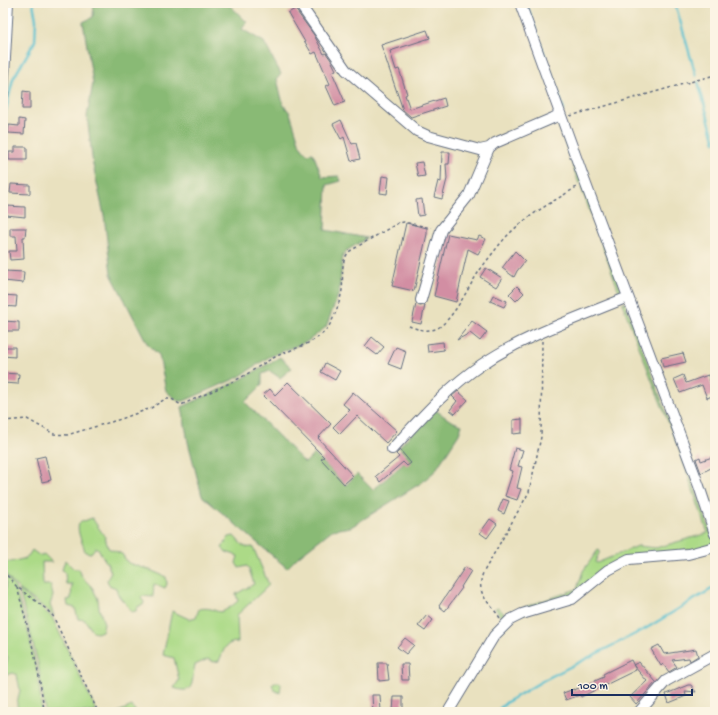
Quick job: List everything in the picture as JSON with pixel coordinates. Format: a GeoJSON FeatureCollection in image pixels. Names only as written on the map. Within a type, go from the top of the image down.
{"type":"FeatureCollection","features":[{"type":"Feature","properties":{"kind":"street"},"geometry":{"type":"LineString","coordinates":[[3,94],[8,3]]}},
{"type":"Feature","properties":{"kind":"street"},"geometry":{"type":"LineString","coordinates":[[299,3],[346,70],[418,131],[428,136],[460,146],[480,150],[488,148],[561,115]]}},
{"type":"Feature","properties":{"kind":"street"},"geometry":{"type":"LineString","coordinates":[[520,3],[585,182],[699,486],[715,534]]}},
{"type":"Feature","properties":{"kind":"street"},"geometry":{"type":"LineString","coordinates":[[421,300],[441,230],[470,195],[488,148]]}},
{"type":"Feature","properties":{"kind":"street"},"geometry":{"type":"LineString","coordinates":[[392,449],[447,392],[469,373],[514,345],[628,297]]}},
{"type":"Feature","properties":{"kind":"street"},"geometry":{"type":"LineString","coordinates":[[448,712],[494,636],[505,625],[522,614],[572,599],[600,575],[629,559],[688,554],[715,547]]}},
{"type":"Feature","properties":{"kind":"street"},"geometry":{"type":"LineString","coordinates":[[639,712],[666,681],[715,654]]}},
{"type":"Feature","properties":{"kind":"path"},"geometry":{"type":"LineString","coordinates":[[561,115],[715,75]]}},
{"type":"Feature","properties":{"kind":"path"},"geometry":{"type":"LineString","coordinates":[[409,326],[419,330],[431,330],[440,326],[461,301],[477,274],[512,231],[532,214],[585,182]]}},
{"type":"Feature","properties":{"kind":"path"},"geometry":{"type":"LineString","coordinates":[[3,421],[27,419],[54,434],[67,435],[128,417],[151,408],[165,399],[172,399],[181,405],[242,377],[279,355],[297,348],[324,331],[329,326],[341,294],[342,266],[347,254],[350,251],[398,223],[404,222],[441,230]]}},
{"type":"Feature","properties":{"kind":"path"},"geometry":{"type":"LineString","coordinates":[[505,625],[480,592],[479,586],[483,573],[529,492],[540,437],[542,333]]}},
{"type":"Feature","properties":{"kind":"path"},"geometry":{"type":"LineString","coordinates":[[3,570],[17,587],[45,608],[53,616],[98,712]]}},
{"type":"Feature","properties":{"kind":"path"},"geometry":{"type":"LineString","coordinates":[[3,570],[6,584],[3,596]]}},
{"type":"Feature","properties":{"kind":"path"},"geometry":{"type":"LineString","coordinates":[[17,587],[31,634],[40,675],[44,712]]}},
{"type":"Feature","properties":{"kind":"green space"},"geometry":{"type":"Polygon","coordinates":[[[94,3],[227,3],[247,22],[242,29],[264,42],[281,74],[277,79],[283,104],[290,113],[300,145],[307,154],[313,153],[322,177],[339,176],[341,181],[327,185],[325,230],[367,238],[346,251],[343,255],[339,293],[326,327],[308,341],[269,357],[239,377],[184,401],[178,401],[166,391],[159,355],[148,345],[111,274],[104,215],[93,165],[87,116],[93,83],[83,22],[93,17],[94,3]]]}},
{"type":"Feature","properties":{"kind":"green space"},"geometry":{"type":"Polygon","coordinates":[[[559,119],[582,182],[579,184],[557,121],[559,119]]]}},
{"type":"Feature","properties":{"kind":"green space"},"geometry":{"type":"Polygon","coordinates":[[[584,186],[624,297],[621,297],[581,187],[584,186]]]}},
{"type":"Feature","properties":{"kind":"green space"},"geometry":{"type":"Polygon","coordinates":[[[625,302],[715,543],[705,548],[633,556],[572,596],[504,621],[495,608],[498,607],[504,614],[577,589],[583,571],[598,550],[600,551],[595,562],[597,563],[638,546],[656,548],[708,533],[677,445],[622,303],[625,302]]]}},
{"type":"Feature","properties":{"kind":"green space"},"geometry":{"type":"Polygon","coordinates":[[[280,357],[292,368],[280,378],[270,371],[262,374],[262,385],[245,402],[305,463],[314,454],[346,485],[357,474],[373,490],[409,459],[399,447],[434,409],[451,421],[462,425],[459,434],[435,471],[421,483],[351,527],[332,530],[299,556],[287,568],[202,496],[188,442],[182,407],[240,380],[280,357]]]}},
{"type":"Feature","properties":{"kind":"green space"},"geometry":{"type":"Polygon","coordinates":[[[92,518],[105,537],[108,548],[122,554],[128,563],[166,577],[167,584],[165,588],[154,584],[153,597],[142,596],[141,598],[144,602],[143,605],[137,607],[136,611],[131,612],[117,593],[116,588],[109,585],[107,580],[111,572],[98,548],[95,548],[91,553],[85,552],[78,527],[79,523],[92,518]]]}},
{"type":"Feature","properties":{"kind":"green space"},"geometry":{"type":"Polygon","coordinates":[[[234,536],[244,546],[253,547],[269,585],[237,615],[238,642],[233,642],[227,645],[219,661],[214,662],[208,659],[195,665],[189,688],[186,690],[181,690],[174,688],[179,680],[174,658],[163,655],[172,611],[189,619],[196,617],[199,609],[206,608],[220,612],[224,611],[238,601],[236,594],[254,584],[247,566],[239,568],[236,563],[238,556],[226,552],[222,548],[229,537],[234,536]]]}},
{"type":"Feature","properties":{"kind":"green space"},"geometry":{"type":"Polygon","coordinates":[[[32,550],[40,556],[44,554],[52,562],[42,562],[43,585],[51,585],[53,596],[50,605],[54,616],[20,590],[8,578],[4,571],[3,551],[6,561],[10,562],[27,558],[32,550]]]}},
{"type":"Feature","properties":{"kind":"green space"},"geometry":{"type":"Polygon","coordinates":[[[65,560],[74,569],[79,569],[82,577],[92,587],[98,599],[104,624],[102,631],[97,633],[93,632],[85,620],[78,619],[75,608],[68,606],[67,600],[71,599],[72,584],[66,584],[65,573],[62,570],[65,560]]]}},
{"type":"Feature","properties":{"kind":"green space"},"geometry":{"type":"Polygon","coordinates":[[[4,574],[15,588],[29,635],[38,675],[42,712],[18,712],[17,703],[20,690],[17,675],[13,673],[6,675],[4,670],[8,657],[3,655],[3,597],[6,584],[4,574]]]}},
{"type":"Feature","properties":{"kind":"green space"},"geometry":{"type":"Polygon","coordinates":[[[19,590],[52,617],[97,712],[45,712],[38,663],[19,590]]]}},
{"type":"Feature","properties":{"kind":"green space"},"geometry":{"type":"Polygon","coordinates":[[[277,682],[281,684],[280,693],[274,690],[272,684],[277,682]]]}},
{"type":"Feature","properties":{"kind":"green space"},"geometry":{"type":"Polygon","coordinates":[[[132,706],[136,712],[118,712],[132,706]]]}},
{"type":"Feature","properties":{"kind":"building"},"geometry":{"type":"Polygon","coordinates":[[[295,9],[314,35],[324,54],[326,53],[331,60],[336,70],[332,72],[345,102],[335,106],[326,86],[330,84],[316,52],[312,54],[288,13],[295,9]]]}},
{"type":"Feature","properties":{"kind":"building"},"geometry":{"type":"Polygon","coordinates":[[[427,30],[430,38],[390,51],[396,70],[399,69],[410,109],[444,98],[446,106],[411,117],[403,110],[381,45],[427,30]]]}},
{"type":"Feature","properties":{"kind":"building"},"geometry":{"type":"Polygon","coordinates":[[[23,91],[30,92],[30,109],[22,109],[23,91]]]}},
{"type":"Feature","properties":{"kind":"building"},"geometry":{"type":"Polygon","coordinates":[[[19,119],[25,120],[24,134],[8,133],[9,125],[19,126],[19,119]]]}},
{"type":"Feature","properties":{"kind":"building"},"geometry":{"type":"Polygon","coordinates":[[[341,120],[352,144],[356,143],[360,159],[351,161],[344,137],[341,139],[333,124],[341,120]]]}},
{"type":"Feature","properties":{"kind":"building"},"geometry":{"type":"Polygon","coordinates":[[[15,147],[27,147],[27,160],[9,160],[9,152],[15,152],[15,147]]]}},
{"type":"Feature","properties":{"kind":"building"},"geometry":{"type":"Polygon","coordinates":[[[442,152],[450,152],[449,164],[446,164],[447,179],[442,199],[434,197],[438,181],[441,182],[442,152]]]}},
{"type":"Feature","properties":{"kind":"building"},"geometry":{"type":"Polygon","coordinates":[[[422,162],[425,176],[418,177],[415,163],[422,162]]]}},
{"type":"Feature","properties":{"kind":"building"},"geometry":{"type":"Polygon","coordinates":[[[382,176],[389,177],[387,194],[380,193],[382,176]]]}},
{"type":"Feature","properties":{"kind":"building"},"geometry":{"type":"Polygon","coordinates":[[[11,184],[30,185],[30,194],[10,193],[11,184]]]}},
{"type":"Feature","properties":{"kind":"building"},"geometry":{"type":"Polygon","coordinates":[[[422,199],[424,215],[418,216],[416,200],[422,199]]]}},
{"type":"Feature","properties":{"kind":"building"},"geometry":{"type":"Polygon","coordinates":[[[7,206],[25,207],[25,217],[6,215],[7,206]]]}},
{"type":"Feature","properties":{"kind":"building"},"geometry":{"type":"Polygon","coordinates":[[[406,223],[427,228],[427,234],[414,291],[392,286],[406,223]]]}},
{"type":"Feature","properties":{"kind":"building"},"geometry":{"type":"Polygon","coordinates":[[[10,228],[26,228],[25,237],[23,237],[24,259],[10,260],[9,251],[17,251],[16,236],[10,236],[10,228]]]}},
{"type":"Feature","properties":{"kind":"building"},"geometry":{"type":"Polygon","coordinates":[[[448,234],[477,240],[479,236],[486,239],[478,254],[468,249],[456,302],[434,296],[448,234]]]}},
{"type":"Feature","properties":{"kind":"building"},"geometry":{"type":"Polygon","coordinates":[[[515,251],[525,261],[514,277],[502,268],[515,251]]]}},
{"type":"Feature","properties":{"kind":"building"},"geometry":{"type":"Polygon","coordinates":[[[486,268],[502,278],[496,287],[480,277],[486,268]]]}},
{"type":"Feature","properties":{"kind":"building"},"geometry":{"type":"Polygon","coordinates":[[[5,271],[24,272],[23,283],[4,281],[5,271]]]}},
{"type":"Feature","properties":{"kind":"building"},"geometry":{"type":"Polygon","coordinates":[[[517,286],[524,293],[516,301],[509,294],[517,286]]]}},
{"type":"Feature","properties":{"kind":"building"},"geometry":{"type":"Polygon","coordinates":[[[3,295],[17,296],[16,307],[3,306],[3,295]]]}},
{"type":"Feature","properties":{"kind":"building"},"geometry":{"type":"Polygon","coordinates":[[[493,295],[507,301],[504,307],[490,301],[493,295]]]}},
{"type":"Feature","properties":{"kind":"building"},"geometry":{"type":"Polygon","coordinates":[[[416,304],[420,306],[425,305],[421,324],[412,322],[416,304]]]}},
{"type":"Feature","properties":{"kind":"building"},"geometry":{"type":"Polygon","coordinates":[[[3,321],[19,322],[19,331],[3,331],[3,321]]]}},
{"type":"Feature","properties":{"kind":"building"},"geometry":{"type":"Polygon","coordinates":[[[472,321],[487,332],[480,341],[470,333],[457,340],[472,321]]]}},
{"type":"Feature","properties":{"kind":"building"},"geometry":{"type":"Polygon","coordinates":[[[372,337],[384,347],[377,355],[365,346],[372,337]]]}},
{"type":"Feature","properties":{"kind":"building"},"geometry":{"type":"Polygon","coordinates":[[[443,342],[444,350],[428,352],[427,344],[443,342]]]}},
{"type":"Feature","properties":{"kind":"building"},"geometry":{"type":"Polygon","coordinates":[[[3,347],[15,347],[15,357],[3,356],[3,347]]]}},
{"type":"Feature","properties":{"kind":"building"},"geometry":{"type":"Polygon","coordinates":[[[396,347],[406,351],[401,369],[388,364],[396,347]]]}},
{"type":"Feature","properties":{"kind":"building"},"geometry":{"type":"Polygon","coordinates":[[[683,353],[686,362],[663,367],[661,358],[683,353]]]}},
{"type":"Feature","properties":{"kind":"building"},"geometry":{"type":"Polygon","coordinates":[[[325,363],[340,371],[335,380],[321,372],[325,363]]]}},
{"type":"Feature","properties":{"kind":"building"},"geometry":{"type":"Polygon","coordinates":[[[3,373],[19,374],[18,384],[3,383],[3,373]]]}},
{"type":"Feature","properties":{"kind":"building"},"geometry":{"type":"Polygon","coordinates":[[[683,375],[686,383],[708,375],[715,395],[707,398],[702,385],[680,393],[674,379],[683,375]]]}},
{"type":"Feature","properties":{"kind":"building"},"geometry":{"type":"Polygon","coordinates":[[[288,382],[331,424],[318,438],[353,476],[344,484],[321,459],[324,457],[263,395],[270,389],[275,395],[288,382]]]}},
{"type":"Feature","properties":{"kind":"building"},"geometry":{"type":"Polygon","coordinates":[[[458,391],[468,400],[455,414],[450,410],[457,401],[452,396],[458,391]]]}},
{"type":"Feature","properties":{"kind":"building"},"geometry":{"type":"Polygon","coordinates":[[[353,392],[397,431],[386,443],[357,416],[340,434],[333,427],[350,410],[343,404],[353,392]]]}},
{"type":"Feature","properties":{"kind":"building"},"geometry":{"type":"Polygon","coordinates":[[[522,419],[522,433],[513,434],[513,420],[522,419]]]}},
{"type":"Feature","properties":{"kind":"building"},"geometry":{"type":"Polygon","coordinates":[[[515,448],[523,450],[518,466],[522,467],[517,488],[521,489],[517,500],[505,496],[513,471],[509,470],[515,448]]]}},
{"type":"Feature","properties":{"kind":"building"},"geometry":{"type":"Polygon","coordinates":[[[400,450],[411,463],[407,466],[403,462],[380,482],[376,476],[399,457],[396,454],[400,450]]]}},
{"type":"Feature","properties":{"kind":"building"},"geometry":{"type":"Polygon","coordinates":[[[45,456],[51,480],[42,482],[36,458],[45,456]]]}},
{"type":"Feature","properties":{"kind":"building"},"geometry":{"type":"Polygon","coordinates":[[[715,456],[715,466],[701,473],[696,459],[700,457],[701,461],[715,456]]]}},
{"type":"Feature","properties":{"kind":"building"},"geometry":{"type":"Polygon","coordinates":[[[503,499],[509,501],[504,514],[498,511],[503,499]]]}},
{"type":"Feature","properties":{"kind":"building"},"geometry":{"type":"Polygon","coordinates":[[[490,519],[497,524],[487,538],[480,533],[490,519]]]}},
{"type":"Feature","properties":{"kind":"building"},"geometry":{"type":"Polygon","coordinates":[[[465,567],[471,571],[461,587],[462,588],[445,611],[439,606],[465,567]]]}},
{"type":"Feature","properties":{"kind":"building"},"geometry":{"type":"Polygon","coordinates":[[[427,615],[433,620],[425,631],[418,626],[427,615]]]}},
{"type":"Feature","properties":{"kind":"building"},"geometry":{"type":"Polygon","coordinates":[[[405,638],[414,645],[406,654],[397,647],[405,638]]]}},
{"type":"Feature","properties":{"kind":"building"},"geometry":{"type":"Polygon","coordinates":[[[659,645],[664,654],[696,649],[698,656],[690,661],[689,658],[672,660],[677,667],[669,672],[663,664],[661,666],[651,649],[659,645]]]}},
{"type":"Feature","properties":{"kind":"building"},"geometry":{"type":"Polygon","coordinates":[[[631,660],[636,670],[581,697],[580,695],[566,700],[563,693],[574,690],[604,677],[603,674],[631,660]]]}},
{"type":"Feature","properties":{"kind":"building"},"geometry":{"type":"Polygon","coordinates":[[[639,662],[656,682],[636,704],[630,697],[647,681],[633,665],[639,662]]]}},
{"type":"Feature","properties":{"kind":"building"},"geometry":{"type":"Polygon","coordinates":[[[378,663],[387,663],[389,680],[379,681],[378,663]]]}},
{"type":"Feature","properties":{"kind":"building"},"geometry":{"type":"Polygon","coordinates":[[[401,664],[408,664],[409,680],[402,680],[401,664]]]}},
{"type":"Feature","properties":{"kind":"building"},"geometry":{"type":"Polygon","coordinates":[[[691,685],[696,692],[685,691],[686,696],[669,703],[666,694],[691,685]]]}},
{"type":"Feature","properties":{"kind":"building"},"geometry":{"type":"Polygon","coordinates":[[[372,695],[380,695],[381,712],[373,712],[372,695]]]}},
{"type":"Feature","properties":{"kind":"building"},"geometry":{"type":"Polygon","coordinates":[[[394,697],[403,697],[403,712],[393,712],[394,697]]]}},
{"type":"Feature","properties":{"kind":"waterway"},"geometry":{"type":"LineString","coordinates":[[3,123],[13,79],[35,41],[36,20],[33,3]]}},
{"type":"Feature","properties":{"kind":"waterway"},"geometry":{"type":"LineString","coordinates":[[526,3],[564,110]]}},
{"type":"Feature","properties":{"kind":"waterway"},"geometry":{"type":"LineString","coordinates":[[675,3],[696,76]]}},
{"type":"Feature","properties":{"kind":"waterway"},"geometry":{"type":"LineString","coordinates":[[698,82],[715,142]]}},
{"type":"Feature","properties":{"kind":"waterway"},"geometry":{"type":"LineString","coordinates":[[496,712],[507,702],[544,680],[645,629],[715,587]]}}]}
